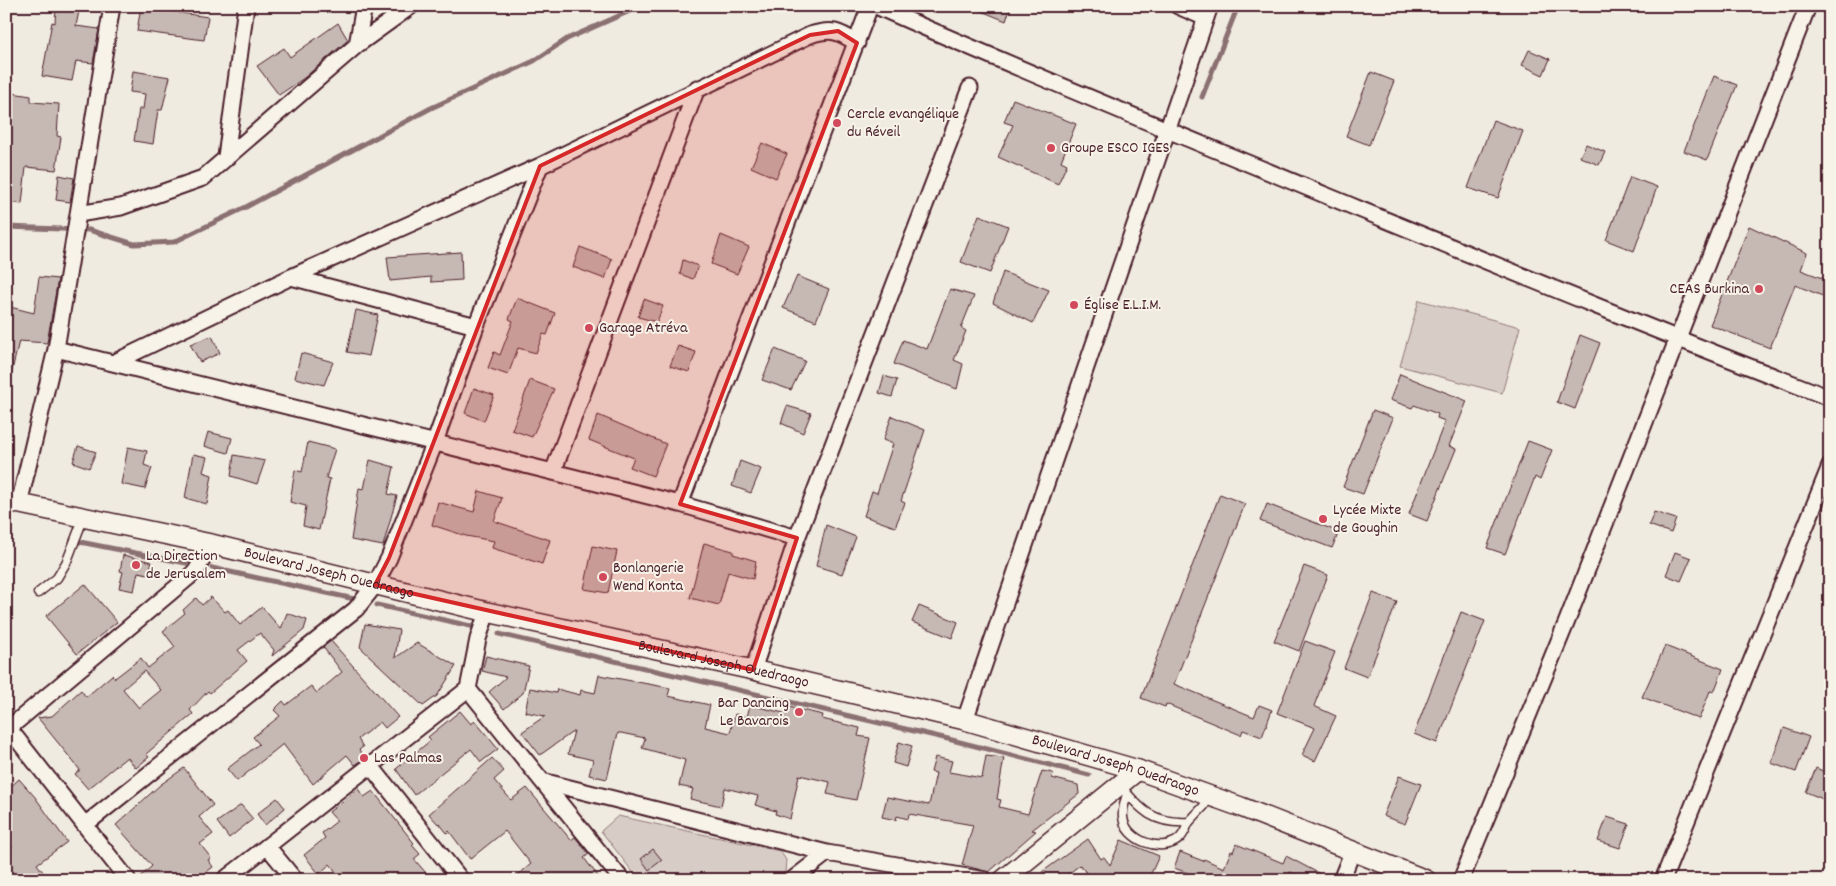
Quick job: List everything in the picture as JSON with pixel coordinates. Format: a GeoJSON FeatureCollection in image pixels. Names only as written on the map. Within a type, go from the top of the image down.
{"type":"FeatureCollection","features":[{"type":"Feature","properties":{"kind":"street"},"geometry":{"type":"LineString","coordinates":[[13,502],[56,349],[112,6]]}},
{"type":"Feature","properties":{"kind":"street"},"geometry":{"type":"LineString","coordinates":[[226,157],[246,6]]}},
{"type":"Feature","properties":{"kind":"street"},"geometry":{"type":"LineString","coordinates":[[357,45],[364,6]]}},
{"type":"Feature","properties":{"kind":"street"},"geometry":{"type":"LineString","coordinates":[[78,215],[121,207],[203,178],[357,45],[411,6]]}},
{"type":"Feature","properties":{"kind":"street"},"geometry":{"type":"LineString","coordinates":[[966,720],[1208,12],[1178,6]]}},
{"type":"Feature","properties":{"kind":"street"},"geometry":{"type":"LineString","coordinates":[[1461,880],[1567,621],[1808,6]]}},
{"type":"Feature","properties":{"kind":"street"},"geometry":{"type":"LineString","coordinates":[[680,504],[872,7],[1676,339],[1830,398]]}},
{"type":"Feature","properties":{"kind":"street"},"geometry":{"type":"LineString","coordinates":[[115,362],[291,277],[540,166],[698,88],[820,32],[838,32],[857,43]]}},
{"type":"Feature","properties":{"kind":"street"},"geometry":{"type":"LineString","coordinates":[[553,472],[698,88]]}},
{"type":"Feature","properties":{"kind":"street"},"geometry":{"type":"LineString","coordinates":[[753,670],[797,538],[970,88]]}},
{"type":"Feature","properties":{"kind":"street"},"geometry":{"type":"LineString","coordinates":[[86,824],[356,609],[375,586],[389,558],[435,442],[476,326],[540,166]]}},
{"type":"Feature","properties":{"kind":"street"},"geometry":{"type":"LineString","coordinates":[[291,277],[476,326]]}},
{"type":"Feature","properties":{"kind":"street"},"geometry":{"type":"LineString","coordinates":[[56,349],[115,362],[680,504],[797,538]]}},
{"type":"Feature","properties":{"kind":"street"},"geometry":{"type":"LineString","coordinates":[[1663,880],[1830,466]]}},
{"type":"Feature","properties":{"kind":"street","name":"Boulevard Joseph Ouedraogo"},"geometry":{"type":"LineString","coordinates":[[13,502],[83,519],[211,544],[375,586],[753,670],[966,720],[1138,770],[1353,850],[1426,880]]}},
{"type":"Feature","properties":{"kind":"street"},"geometry":{"type":"LineString","coordinates":[[128,880],[86,824],[7,726],[196,572],[211,544]]}},
{"type":"Feature","properties":{"kind":"street"},"geometry":{"type":"LineString","coordinates":[[224,880],[468,689],[478,639],[487,612]]}},
{"type":"Feature","properties":{"kind":"street"},"geometry":{"type":"LineString","coordinates":[[468,689],[622,880]]}},
{"type":"Feature","properties":{"kind":"street"},"geometry":{"type":"LineString","coordinates":[[370,764],[461,880]]}},
{"type":"Feature","properties":{"kind":"street"},"geometry":{"type":"LineString","coordinates":[[1003,880],[1124,789],[1138,770]]}},
{"type":"Feature","properties":{"kind":"street"},"geometry":{"type":"LineString","coordinates":[[542,781],[827,853],[985,880]]}},
{"type":"Feature","properties":{"kind":"street"},"geometry":{"type":"LineString","coordinates":[[267,846],[295,880]]}},
{"type":"Feature","properties":{"kind":"street"},"geometry":{"type":"LineString","coordinates":[[1342,880],[1353,850]]}},
{"type":"Feature","properties":{"kind":"street"},"geometry":{"type":"LineString","coordinates":[[792,880],[827,853]]}},
{"type":"Feature","properties":{"kind":"lane"},"geometry":{"type":"LineString","coordinates":[[38,593],[57,578],[67,561],[83,519]]}},
{"type":"Feature","properties":{"kind":"lane"},"geometry":{"type":"LineString","coordinates":[[1124,789],[1152,818],[1166,822],[1189,822]]}},
{"type":"Feature","properties":{"kind":"lane"},"geometry":{"type":"LineString","coordinates":[[1124,789],[1123,818],[1126,826],[1142,842],[1158,845],[1174,842],[1180,838],[1189,822],[1204,806],[1210,796]]}},
{"type":"Feature","properties":{"kind":"highlighted area"},"geometry":{"type":"Polygon","coordinates":[[[838,31],[857,43],[680,504],[797,538],[753,670],[375,585],[389,558],[540,166],[810,35],[838,31]]]}},
{"type":"Feature","properties":{"kind":"shaded area"},"geometry":{"type":"Polygon","coordinates":[[[1419,300],[1520,327],[1502,393],[1400,366],[1419,300]]]}},
{"type":"Feature","properties":{"kind":"shaded area"},"geometry":{"type":"Polygon","coordinates":[[[618,816],[780,851],[786,860],[785,872],[775,880],[639,880],[601,831],[618,816]]]}},
{"type":"Feature","properties":{"kind":"building"},"geometry":{"type":"Polygon","coordinates":[[[56,6],[80,6],[76,26],[99,29],[93,63],[76,61],[72,81],[42,76],[52,22],[55,23],[56,6]]]}},
{"type":"Feature","properties":{"kind":"building"},"geometry":{"type":"Polygon","coordinates":[[[141,6],[175,6],[174,12],[208,17],[204,40],[137,31],[141,6]]]}},
{"type":"Feature","properties":{"kind":"building"},"geometry":{"type":"Polygon","coordinates":[[[969,6],[1011,6],[1006,21],[969,6]]]}},
{"type":"Feature","properties":{"kind":"building"},"geometry":{"type":"Polygon","coordinates":[[[338,23],[348,40],[304,78],[279,95],[257,66],[284,48],[290,57],[338,23]]]}},
{"type":"Feature","properties":{"kind":"building"},"geometry":{"type":"Polygon","coordinates":[[[1529,50],[1550,59],[1543,75],[1522,65],[1529,50]]]}},
{"type":"Feature","properties":{"kind":"building"},"geometry":{"type":"Polygon","coordinates":[[[133,71],[170,77],[162,110],[158,110],[153,144],[134,141],[139,109],[143,109],[145,94],[130,92],[133,71]]]}},
{"type":"Feature","properties":{"kind":"building"},"geometry":{"type":"Polygon","coordinates":[[[1371,72],[1394,81],[1369,145],[1346,136],[1371,72]]]}},
{"type":"Feature","properties":{"kind":"building"},"geometry":{"type":"Polygon","coordinates":[[[1714,76],[1737,85],[1707,160],[1684,151],[1714,76]]]}},
{"type":"Feature","properties":{"kind":"building"},"geometry":{"type":"Polygon","coordinates":[[[12,93],[31,96],[31,102],[59,104],[57,136],[61,137],[56,170],[26,167],[22,204],[6,202],[6,154],[12,93]]]}},
{"type":"Feature","properties":{"kind":"building"},"geometry":{"type":"Polygon","coordinates":[[[1013,99],[1076,124],[1061,161],[1067,164],[1058,184],[998,157],[1013,125],[1004,122],[1013,99]]]}},
{"type":"Feature","properties":{"kind":"building"},"geometry":{"type":"Polygon","coordinates":[[[1493,120],[1523,131],[1498,198],[1468,188],[1493,120]]]}},
{"type":"Feature","properties":{"kind":"building"},"geometry":{"type":"Polygon","coordinates":[[[762,143],[787,154],[776,178],[751,167],[762,143]]]}},
{"type":"Feature","properties":{"kind":"building"},"geometry":{"type":"Polygon","coordinates":[[[1586,144],[1605,152],[1599,165],[1580,157],[1586,144]]]}},
{"type":"Feature","properties":{"kind":"building"},"geometry":{"type":"Polygon","coordinates":[[[59,175],[74,178],[70,202],[56,200],[59,175]]]}},
{"type":"Feature","properties":{"kind":"building"},"geometry":{"type":"Polygon","coordinates":[[[1630,177],[1657,187],[1634,251],[1606,240],[1630,177]]]}},
{"type":"Feature","properties":{"kind":"building"},"geometry":{"type":"Polygon","coordinates":[[[979,215],[1008,226],[990,273],[961,262],[979,215]]]}},
{"type":"Feature","properties":{"kind":"building","name":"CEAS Burkina"},"geometry":{"type":"Polygon","coordinates":[[[1749,226],[1807,253],[1801,270],[1830,281],[1830,299],[1795,285],[1770,348],[1710,325],[1749,226]]]}},
{"type":"Feature","properties":{"kind":"building"},"geometry":{"type":"Polygon","coordinates":[[[721,235],[749,247],[737,274],[711,264],[721,235]]]}},
{"type":"Feature","properties":{"kind":"building"},"geometry":{"type":"Polygon","coordinates":[[[580,247],[612,259],[605,279],[573,267],[580,247]]]}},
{"type":"Feature","properties":{"kind":"building"},"geometry":{"type":"Polygon","coordinates":[[[461,252],[462,280],[431,282],[431,277],[390,281],[387,257],[461,252]]]}},
{"type":"Feature","properties":{"kind":"building"},"geometry":{"type":"Polygon","coordinates":[[[683,260],[698,266],[693,279],[680,274],[683,260]]]}},
{"type":"Feature","properties":{"kind":"building"},"geometry":{"type":"Polygon","coordinates":[[[1003,272],[1049,290],[1033,323],[993,303],[1003,272]]]}},
{"type":"Feature","properties":{"kind":"building"},"geometry":{"type":"Polygon","coordinates":[[[797,276],[829,289],[816,321],[783,308],[797,276]]]}},
{"type":"Feature","properties":{"kind":"building"},"geometry":{"type":"Polygon","coordinates":[[[39,277],[58,279],[47,343],[19,341],[11,375],[6,375],[6,306],[34,313],[39,277]]]}},
{"type":"Feature","properties":{"kind":"building"},"geometry":{"type":"Polygon","coordinates":[[[950,289],[974,296],[961,328],[966,331],[954,360],[963,364],[957,389],[894,364],[903,340],[927,349],[950,289]]]}},
{"type":"Feature","properties":{"kind":"building"},"geometry":{"type":"Polygon","coordinates":[[[517,298],[555,313],[547,335],[543,334],[536,353],[518,348],[508,375],[488,368],[494,352],[500,355],[513,321],[509,319],[517,298]]]}},
{"type":"Feature","properties":{"kind":"building"},"geometry":{"type":"Polygon","coordinates":[[[644,299],[663,306],[657,322],[638,317],[644,299]]]}},
{"type":"Feature","properties":{"kind":"building"},"geometry":{"type":"Polygon","coordinates":[[[356,310],[378,315],[369,356],[347,352],[356,310]]]}},
{"type":"Feature","properties":{"kind":"building"},"geometry":{"type":"Polygon","coordinates":[[[1580,335],[1600,343],[1575,409],[1557,402],[1580,335]]]}},
{"type":"Feature","properties":{"kind":"building"},"geometry":{"type":"Polygon","coordinates":[[[212,336],[220,353],[200,362],[190,344],[212,336]]]}},
{"type":"Feature","properties":{"kind":"building"},"geometry":{"type":"Polygon","coordinates":[[[678,346],[696,352],[689,372],[670,366],[678,346]]]}},
{"type":"Feature","properties":{"kind":"building"},"geometry":{"type":"Polygon","coordinates":[[[775,349],[805,361],[791,390],[762,380],[775,349]]]}},
{"type":"Feature","properties":{"kind":"building"},"geometry":{"type":"Polygon","coordinates":[[[301,353],[333,362],[324,385],[295,378],[301,353]]]}},
{"type":"Feature","properties":{"kind":"building"},"geometry":{"type":"Polygon","coordinates":[[[1400,374],[1467,401],[1449,446],[1456,449],[1427,521],[1409,514],[1445,421],[1437,418],[1438,414],[1414,405],[1412,408],[1390,400],[1400,374]]]}},
{"type":"Feature","properties":{"kind":"building"},"geometry":{"type":"Polygon","coordinates":[[[884,376],[897,380],[892,397],[879,393],[884,376]]]}},
{"type":"Feature","properties":{"kind":"building"},"geometry":{"type":"Polygon","coordinates":[[[530,380],[554,389],[532,437],[512,430],[530,380]]]}},
{"type":"Feature","properties":{"kind":"building"},"geometry":{"type":"Polygon","coordinates":[[[474,388],[494,395],[484,421],[465,413],[474,388]]]}},
{"type":"Feature","properties":{"kind":"building"},"geometry":{"type":"Polygon","coordinates":[[[787,406],[811,413],[803,433],[781,423],[787,406]]]}},
{"type":"Feature","properties":{"kind":"building"},"geometry":{"type":"Polygon","coordinates":[[[1373,410],[1393,418],[1363,494],[1343,487],[1373,410]]]}},
{"type":"Feature","properties":{"kind":"building"},"geometry":{"type":"Polygon","coordinates":[[[598,415],[666,444],[653,476],[630,467],[634,458],[589,440],[598,415]]]}},
{"type":"Feature","properties":{"kind":"building"},"geometry":{"type":"Polygon","coordinates":[[[892,416],[925,430],[901,501],[905,503],[895,527],[864,516],[872,491],[877,493],[893,444],[883,440],[892,416]]]}},
{"type":"Feature","properties":{"kind":"building"},"geometry":{"type":"Polygon","coordinates":[[[208,432],[232,438],[228,453],[204,446],[208,432]]]}},
{"type":"Feature","properties":{"kind":"building"},"geometry":{"type":"Polygon","coordinates":[[[1528,441],[1552,450],[1540,480],[1535,477],[1505,554],[1487,548],[1528,441]]]}},
{"type":"Feature","properties":{"kind":"building"},"geometry":{"type":"Polygon","coordinates":[[[308,442],[335,449],[326,478],[330,479],[319,530],[303,526],[306,506],[290,502],[295,470],[302,472],[308,442]]]}},
{"type":"Feature","properties":{"kind":"building"},"geometry":{"type":"Polygon","coordinates":[[[78,446],[96,452],[89,468],[73,462],[78,446]]]}},
{"type":"Feature","properties":{"kind":"building"},"geometry":{"type":"Polygon","coordinates":[[[128,447],[147,451],[144,465],[152,468],[145,489],[121,484],[128,447]]]}},
{"type":"Feature","properties":{"kind":"building"},"geometry":{"type":"Polygon","coordinates":[[[193,454],[207,457],[203,472],[212,475],[207,504],[185,498],[193,454]]]}},
{"type":"Feature","properties":{"kind":"building"},"geometry":{"type":"Polygon","coordinates":[[[234,455],[265,461],[257,484],[231,476],[234,455]]]}},
{"type":"Feature","properties":{"kind":"building"},"geometry":{"type":"Polygon","coordinates":[[[370,460],[394,467],[388,494],[397,496],[383,546],[351,540],[359,488],[364,489],[370,460]]]}},
{"type":"Feature","properties":{"kind":"building"},"geometry":{"type":"Polygon","coordinates":[[[740,461],[761,469],[751,493],[732,486],[740,461]]]}},
{"type":"Feature","properties":{"kind":"building"},"geometry":{"type":"Polygon","coordinates":[[[479,491],[502,498],[494,521],[550,540],[542,564],[492,548],[494,541],[466,536],[432,525],[438,502],[474,512],[479,491]]]}},
{"type":"Feature","properties":{"kind":"building"},"geometry":{"type":"Polygon","coordinates":[[[1220,494],[1245,504],[1174,684],[1254,717],[1259,705],[1272,710],[1262,737],[1243,730],[1241,735],[1166,704],[1165,707],[1141,698],[1220,494]]]}},
{"type":"Feature","properties":{"kind":"building"},"geometry":{"type":"Polygon","coordinates":[[[1267,504],[1339,532],[1332,548],[1260,521],[1267,504]]]}},
{"type":"Feature","properties":{"kind":"building"},"geometry":{"type":"Polygon","coordinates":[[[1654,512],[1676,519],[1671,533],[1649,525],[1654,512]]]}},
{"type":"Feature","properties":{"kind":"building"},"geometry":{"type":"Polygon","coordinates":[[[826,525],[856,537],[842,574],[816,566],[826,525]]]}},
{"type":"Feature","properties":{"kind":"building"},"geometry":{"type":"Polygon","coordinates":[[[704,543],[733,551],[733,554],[756,561],[753,579],[728,572],[719,605],[690,598],[704,543]]]}},
{"type":"Feature","properties":{"kind":"building"},"geometry":{"type":"Polygon","coordinates":[[[593,546],[617,551],[608,593],[584,589],[593,546]]]}},
{"type":"Feature","properties":{"kind":"building"},"geometry":{"type":"Polygon","coordinates":[[[1675,552],[1691,558],[1681,581],[1666,575],[1675,552]]]}},
{"type":"Feature","properties":{"kind":"building"},"geometry":{"type":"Polygon","coordinates":[[[123,555],[152,562],[148,574],[138,572],[134,591],[119,588],[123,572],[120,571],[123,555]]]}},
{"type":"Feature","properties":{"kind":"building"},"geometry":{"type":"Polygon","coordinates":[[[1304,566],[1328,575],[1299,651],[1274,641],[1304,566]]]}},
{"type":"Feature","properties":{"kind":"building"},"geometry":{"type":"Polygon","coordinates":[[[85,584],[117,622],[77,654],[46,616],[85,584]]]}},
{"type":"Feature","properties":{"kind":"building"},"geometry":{"type":"Polygon","coordinates":[[[1373,593],[1397,602],[1367,677],[1344,668],[1373,593]]]}},
{"type":"Feature","properties":{"kind":"building"},"geometry":{"type":"Polygon","coordinates":[[[211,597],[225,612],[228,610],[240,625],[262,607],[281,629],[287,613],[307,620],[304,630],[272,656],[274,650],[260,633],[238,650],[247,661],[210,693],[208,691],[190,710],[193,714],[146,754],[149,757],[136,768],[127,757],[88,789],[75,774],[80,770],[38,718],[52,716],[81,690],[86,697],[112,675],[115,678],[141,658],[148,668],[175,647],[163,631],[185,613],[183,610],[196,598],[202,605],[211,597]],[[144,671],[123,689],[139,708],[161,690],[144,671]]]}},
{"type":"Feature","properties":{"kind":"building"},"geometry":{"type":"Polygon","coordinates":[[[919,606],[958,622],[952,638],[912,622],[919,606]]]}},
{"type":"Feature","properties":{"kind":"building"},"geometry":{"type":"Polygon","coordinates":[[[1461,612],[1485,621],[1437,743],[1414,734],[1461,612]]]}},
{"type":"Feature","properties":{"kind":"building"},"geometry":{"type":"Polygon","coordinates":[[[365,624],[399,630],[395,658],[417,643],[456,666],[437,696],[423,706],[360,647],[365,624]]]}},
{"type":"Feature","properties":{"kind":"building"},"geometry":{"type":"Polygon","coordinates":[[[331,641],[398,717],[385,728],[380,722],[358,739],[363,747],[359,750],[365,757],[363,760],[355,765],[347,755],[313,784],[283,744],[237,781],[227,769],[259,744],[253,737],[280,716],[274,710],[283,701],[286,705],[311,686],[317,693],[342,672],[323,647],[331,641]]]}},
{"type":"Feature","properties":{"kind":"building"},"geometry":{"type":"Polygon","coordinates":[[[1305,641],[1335,652],[1314,706],[1336,716],[1315,761],[1302,755],[1315,728],[1277,713],[1305,641]]]}},
{"type":"Feature","properties":{"kind":"building"},"geometry":{"type":"Polygon","coordinates":[[[1665,646],[1723,669],[1714,692],[1710,691],[1699,719],[1642,697],[1665,646]]]}},
{"type":"Feature","properties":{"kind":"building"},"geometry":{"type":"Polygon","coordinates":[[[486,656],[529,666],[523,693],[504,709],[489,692],[506,677],[482,671],[486,656]]]}},
{"type":"Feature","properties":{"kind":"building"},"geometry":{"type":"Polygon","coordinates":[[[599,675],[670,688],[668,696],[710,705],[705,727],[730,733],[735,714],[747,717],[750,705],[788,714],[789,707],[823,715],[822,719],[860,728],[858,736],[870,738],[856,800],[827,794],[830,782],[799,775],[790,819],[775,814],[776,811],[755,805],[758,796],[725,788],[721,806],[690,799],[693,789],[679,786],[685,760],[642,748],[645,738],[621,733],[618,733],[607,779],[589,775],[593,760],[568,754],[574,731],[540,755],[522,732],[545,716],[525,712],[530,688],[556,693],[557,689],[580,695],[581,690],[595,693],[599,675]]]}},
{"type":"Feature","properties":{"kind":"building"},"geometry":{"type":"Polygon","coordinates":[[[460,711],[471,724],[475,721],[498,749],[481,762],[471,749],[414,795],[396,769],[431,740],[428,737],[460,711]]]}},
{"type":"Feature","properties":{"kind":"building"},"geometry":{"type":"Polygon","coordinates":[[[1784,728],[1809,737],[1796,772],[1771,763],[1784,728]]]}},
{"type":"Feature","properties":{"kind":"building"},"geometry":{"type":"Polygon","coordinates":[[[899,742],[912,746],[906,767],[893,763],[899,742]]]}},
{"type":"Feature","properties":{"kind":"building"},"geometry":{"type":"Polygon","coordinates":[[[986,756],[1004,758],[997,799],[1001,800],[999,807],[1028,814],[1042,771],[1053,773],[1052,778],[1078,785],[1079,794],[1032,830],[1036,831],[989,872],[962,865],[973,825],[909,814],[908,819],[897,816],[896,820],[882,817],[887,797],[929,805],[936,773],[931,772],[935,757],[952,761],[949,772],[982,778],[986,756]]]}},
{"type":"Feature","properties":{"kind":"building"},"geometry":{"type":"Polygon","coordinates":[[[492,758],[504,771],[494,780],[511,800],[527,788],[571,840],[575,837],[589,854],[584,858],[601,880],[512,880],[531,864],[505,831],[470,859],[449,831],[447,833],[429,814],[492,758]]]}},
{"type":"Feature","properties":{"kind":"building"},"geometry":{"type":"Polygon","coordinates":[[[184,768],[213,805],[199,817],[213,834],[200,844],[211,858],[208,860],[213,867],[196,880],[137,880],[152,866],[116,825],[160,785],[184,768]]]}},
{"type":"Feature","properties":{"kind":"building"},"geometry":{"type":"Polygon","coordinates":[[[1816,768],[1830,774],[1830,802],[1806,792],[1816,768]]]}},
{"type":"Feature","properties":{"kind":"building"},"geometry":{"type":"Polygon","coordinates":[[[1399,776],[1421,784],[1405,824],[1383,816],[1399,776]]]}},
{"type":"Feature","properties":{"kind":"building"},"geometry":{"type":"Polygon","coordinates":[[[19,779],[35,797],[67,842],[37,864],[49,880],[6,880],[6,853],[13,847],[6,839],[6,791],[19,779]]]}},
{"type":"Feature","properties":{"kind":"building"},"geometry":{"type":"Polygon","coordinates":[[[358,789],[364,797],[373,791],[414,843],[412,845],[420,854],[414,859],[432,880],[342,880],[330,864],[319,874],[304,855],[325,838],[322,833],[337,821],[329,812],[358,789]]]}},
{"type":"Feature","properties":{"kind":"building"},"geometry":{"type":"Polygon","coordinates":[[[277,798],[285,808],[265,825],[257,814],[277,798]]]}},
{"type":"Feature","properties":{"kind":"building"},"geometry":{"type":"Polygon","coordinates":[[[241,805],[253,819],[229,838],[217,822],[241,805]]]}},
{"type":"Feature","properties":{"kind":"building"},"geometry":{"type":"Polygon","coordinates":[[[1607,817],[1629,824],[1620,848],[1598,841],[1607,817]]]}},
{"type":"Feature","properties":{"kind":"building"},"geometry":{"type":"Polygon","coordinates":[[[1088,839],[1101,859],[1104,857],[1110,865],[1121,840],[1159,856],[1148,880],[1092,880],[1080,865],[1060,880],[1048,880],[1042,872],[1088,839]]]}},
{"type":"Feature","properties":{"kind":"building"},"geometry":{"type":"Polygon","coordinates":[[[1236,844],[1283,863],[1286,856],[1322,875],[1320,880],[1310,880],[1290,872],[1287,880],[1279,880],[1268,875],[1266,880],[1195,880],[1196,876],[1174,868],[1180,852],[1203,861],[1204,859],[1224,868],[1236,844]]]}},
{"type":"Feature","properties":{"kind":"building"},"geometry":{"type":"Polygon","coordinates":[[[653,849],[662,860],[649,870],[641,859],[653,849]]]}},
{"type":"Feature","properties":{"kind":"waterway"},"geometry":{"type":"LineString","coordinates":[[6,227],[89,230],[134,244],[174,242],[246,207],[431,108],[534,61],[567,39],[641,6]]}},
{"type":"Feature","properties":{"kind":"waterway"},"geometry":{"type":"LineString","coordinates":[[811,6],[816,8]]}},
{"type":"Feature","properties":{"kind":"waterway"},"geometry":{"type":"LineString","coordinates":[[1202,97],[1238,6]]}},
{"type":"Feature","properties":{"kind":"waterway"},"geometry":{"type":"LineString","coordinates":[[80,542],[191,564]]}},
{"type":"Feature","properties":{"kind":"waterway"},"geometry":{"type":"LineString","coordinates":[[212,568],[359,600]]}},
{"type":"Feature","properties":{"kind":"waterway"},"geometry":{"type":"LineString","coordinates":[[377,605],[475,627]]}},
{"type":"Feature","properties":{"kind":"waterway"},"geometry":{"type":"LineString","coordinates":[[499,634],[944,738],[1089,775]]}},
{"type":"Feature","properties":{"kind":"place","name":"Cercle evangélique du Réveil"},"geometry":{"type":"Point","coordinates":[837,123]}},
{"type":"Feature","properties":{"kind":"place","name":"Groupe ESCO IGES"},"geometry":{"type":"Point","coordinates":[1051,148]}},
{"type":"Feature","properties":{"kind":"place","name":"CEAS Burkina"},"geometry":{"type":"Point","coordinates":[1759,289]}},
{"type":"Feature","properties":{"kind":"place","name":"Église E.L.I.M."},"geometry":{"type":"Point","coordinates":[1074,305]}},
{"type":"Feature","properties":{"kind":"place","name":"Garage Atréva"},"geometry":{"type":"Point","coordinates":[589,328]}},
{"type":"Feature","properties":{"kind":"place","name":"Lycée Mixte de Goughin"},"geometry":{"type":"Point","coordinates":[1323,519]}},
{"type":"Feature","properties":{"kind":"place","name":"La Direction de Jerusalem"},"geometry":{"type":"Point","coordinates":[136,565]}},
{"type":"Feature","properties":{"kind":"place","name":"Bonlangerie Wend Konta"},"geometry":{"type":"Point","coordinates":[603,577]}},
{"type":"Feature","properties":{"kind":"place","name":"Bar Dancing Le Bavarois"},"geometry":{"type":"Point","coordinates":[799,712]}},
{"type":"Feature","properties":{"kind":"place","name":"Las Palmas"},"geometry":{"type":"Point","coordinates":[364,758]}}]}
